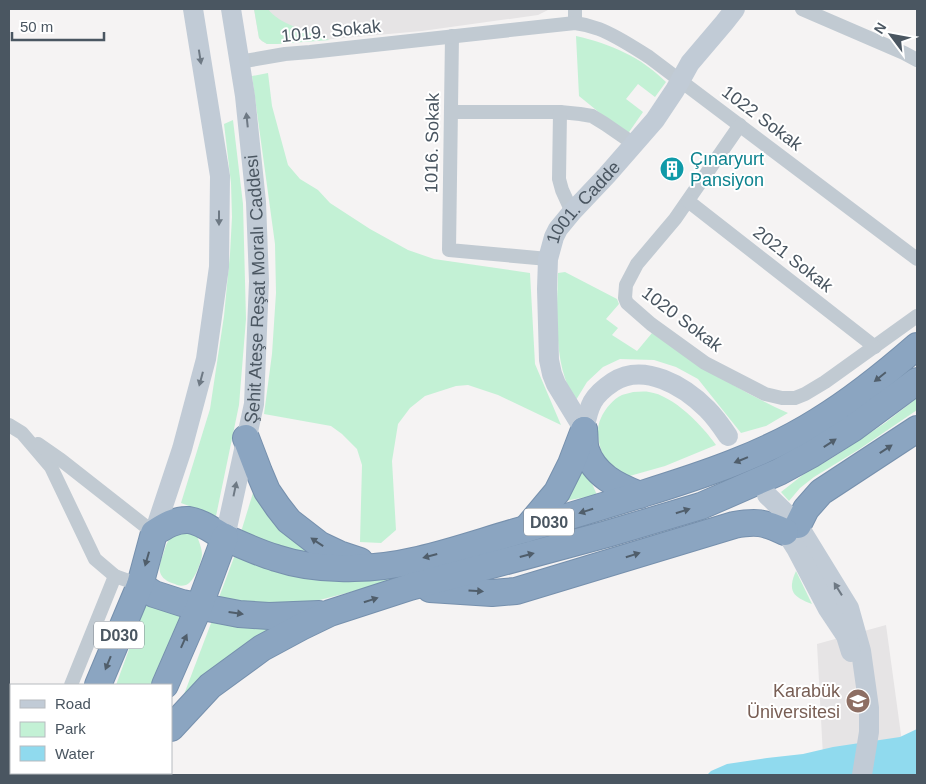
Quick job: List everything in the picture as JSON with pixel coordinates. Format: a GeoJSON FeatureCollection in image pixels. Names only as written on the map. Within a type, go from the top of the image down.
{"type":"FeatureCollection","features":[{"type":"Feature","properties":{"kind":"highway","name":"D030"},"geometry":{"type":"LineString","coordinates":[[98,684],[140,585],[154,533],[166,525],[176,521],[189,520],[224,537],[276,558],[304,565],[352,568],[378,567],[408,562],[640,495],[702,475],[748,456],[784,440],[817,422],[858,395],[917,346]]}},
{"type":"Feature","properties":{"kind":"highway","name":"D030"},"geometry":{"type":"LineString","coordinates":[[172,727],[210,686],[262,648],[330,613],[410,587],[607,534],[701,506],[779,472],[812,454],[852,429],[917,381]]}},
{"type":"Feature","properties":{"kind":"highway"},"geometry":{"type":"LineString","coordinates":[[410,587],[492,592],[516,591],[734,525],[752,522],[791,528],[821,492],[917,429]]}},
{"type":"Feature","properties":{"kind":"highway"},"geometry":{"type":"LineString","coordinates":[[584,430],[585,448],[596,469],[624,489],[640,495]]}},
{"type":"Feature","properties":{"kind":"highway"},"geometry":{"type":"LineString","coordinates":[[526,529],[557,492],[571,464],[584,430]]}},
{"type":"Feature","properties":{"kind":"highway"},"geometry":{"type":"LineString","coordinates":[[246,438],[267,491],[288,521],[320,545],[339,554],[378,567]]}},
{"type":"Feature","properties":{"kind":"highway"},"geometry":{"type":"LineString","coordinates":[[165,684],[199,607],[224,537]]}},
{"type":"Feature","properties":{"kind":"highway"},"geometry":{"type":"LineString","coordinates":[[140,585],[154,594],[182,603],[239,614],[270,616],[330,613]]}},
{"type":"Feature","properties":{"kind":"main road"},"geometry":{"type":"LineString","coordinates":[[154,533],[182,449],[206,359],[219,267],[220,176],[193,9]]}},
{"type":"Feature","properties":{"kind":"main road","name":"Şehit Ateşe Reşat Moralı Caddesi"},"geometry":{"type":"LineString","coordinates":[[224,537],[254,404],[259,281],[256,202],[245,96],[231,9]]}},
{"type":"Feature","properties":{"kind":"main road","name":"1001. Cadde"},"geometry":{"type":"LineString","coordinates":[[584,430],[556,384],[549,360],[548,259],[554,237],[558,228],[655,120],[681,80],[690,62],[735,9]]}},
{"type":"Feature","properties":{"kind":"main road"},"geometry":{"type":"LineString","coordinates":[[584,430],[590,405],[598,394],[618,379],[639,374],[653,376],[682,389],[716,418],[728,436]]}},
{"type":"Feature","properties":{"kind":"main road"},"geometry":{"type":"LineString","coordinates":[[791,528],[800,557],[828,608],[852,634],[861,651],[869,708],[869,732],[862,775]]}},
{"type":"Feature","properties":{"kind":"main road"},"geometry":{"type":"LineString","coordinates":[[849,775],[858,732],[860,711],[852,655],[852,634]]}},
{"type":"Feature","properties":{"kind":"street"},"geometry":{"type":"LineString","coordinates":[[802,9],[917,60]]}},
{"type":"Feature","properties":{"kind":"street","name":"1019. Sokak"},"geometry":{"type":"LineString","coordinates":[[239,62],[285,54],[452,36],[575,16]]}},
{"type":"Feature","properties":{"kind":"street","name":"1022 Sokak"},"geometry":{"type":"LineString","coordinates":[[575,16],[649,57],[917,259]]}},
{"type":"Feature","properties":{"kind":"street","name":"1016. Sokak"},"geometry":{"type":"LineString","coordinates":[[452,36],[449,250],[548,259]]}},
{"type":"Feature","properties":{"kind":"street"},"geometry":{"type":"LineString","coordinates":[[451,112],[560,112],[592,116],[634,144]]}},
{"type":"Feature","properties":{"kind":"street"},"geometry":{"type":"LineString","coordinates":[[560,112],[559,179],[572,212]]}},
{"type":"Feature","properties":{"kind":"street","name":"1020 Sokak"},"geometry":{"type":"LineString","coordinates":[[740,125],[688,202],[637,264],[626,285],[624,298],[627,303],[650,324],[705,363],[765,394],[782,398],[795,398],[805,394],[917,316]]}},
{"type":"Feature","properties":{"kind":"street","name":"2021 Sokak"},"geometry":{"type":"LineString","coordinates":[[688,202],[875,346]]}},
{"type":"Feature","properties":{"kind":"street"},"geometry":{"type":"LineString","coordinates":[[9,425],[62,460],[154,533]]}},
{"type":"Feature","properties":{"kind":"street"},"geometry":{"type":"LineString","coordinates":[[22,433],[51,467],[95,559],[115,576],[140,585]]}},
{"type":"Feature","properties":{"kind":"street"},"geometry":{"type":"LineString","coordinates":[[71,684],[115,576]]}},
{"type":"Feature","properties":{"kind":"shaded area"},"geometry":{"type":"Polygon","coordinates":[[[254,9],[550,9],[538,15],[422,31],[267,44],[259,38],[254,9]]]}},
{"type":"Feature","properties":{"kind":"shaded area","name":"Karabük Üniversitesi"},"geometry":{"type":"Polygon","coordinates":[[[886,625],[905,764],[917,775],[824,775],[817,644],[886,625]]]}},
{"type":"Feature","properties":{"kind":"green space"},"geometry":{"type":"Polygon","coordinates":[[[254,9],[268,9],[287,24],[330,40],[267,44],[259,38],[254,9]]]}},
{"type":"Feature","properties":{"kind":"green space"},"geometry":{"type":"Polygon","coordinates":[[[576,36],[613,47],[625,53],[646,65],[666,82],[655,97],[638,84],[626,99],[643,112],[627,135],[579,96],[576,36]]]}},
{"type":"Feature","properties":{"kind":"green space"},"geometry":{"type":"Polygon","coordinates":[[[268,73],[272,106],[288,165],[300,179],[318,190],[330,203],[370,229],[408,250],[434,259],[530,273],[535,364],[561,425],[498,395],[468,385],[456,386],[425,396],[410,408],[398,424],[392,461],[396,530],[381,543],[360,542],[362,465],[357,449],[331,426],[264,414],[272,354],[276,293],[275,244],[252,76],[268,73]]]}},
{"type":"Feature","properties":{"kind":"green space"},"geometry":{"type":"Polygon","coordinates":[[[233,120],[243,204],[246,319],[239,405],[216,516],[181,503],[210,409],[224,316],[232,217],[231,183],[224,124],[233,120]]]}},
{"type":"Feature","properties":{"kind":"green space"},"geometry":{"type":"Polygon","coordinates":[[[565,272],[617,299],[619,304],[606,319],[618,328],[612,335],[637,351],[652,333],[718,376],[788,413],[766,426],[741,433],[698,379],[676,367],[654,360],[620,359],[603,367],[587,382],[576,400],[569,388],[564,373],[558,345],[558,273],[565,272]]]}},
{"type":"Feature","properties":{"kind":"green space"},"geometry":{"type":"Polygon","coordinates":[[[633,392],[649,392],[668,399],[687,412],[716,445],[665,466],[626,477],[616,472],[606,461],[600,446],[598,439],[599,424],[612,402],[622,395],[633,392]]]}},
{"type":"Feature","properties":{"kind":"green space"},"geometry":{"type":"Polygon","coordinates":[[[917,398],[917,410],[814,477],[800,488],[789,501],[781,492],[804,474],[885,423],[917,398]]]}},
{"type":"Feature","properties":{"kind":"green space"},"geometry":{"type":"Polygon","coordinates":[[[580,456],[597,495],[559,502],[580,456]]]}},
{"type":"Feature","properties":{"kind":"green space"},"geometry":{"type":"Polygon","coordinates":[[[256,483],[310,548],[309,554],[283,549],[241,532],[256,483]]]}},
{"type":"Feature","properties":{"kind":"green space"},"geometry":{"type":"Polygon","coordinates":[[[185,532],[197,536],[202,555],[199,567],[192,580],[186,585],[180,586],[169,582],[162,576],[160,565],[166,545],[170,539],[175,535],[185,532]]]}},
{"type":"Feature","properties":{"kind":"green space"},"geometry":{"type":"Polygon","coordinates":[[[236,552],[440,569],[304,604],[281,607],[218,600],[236,552]]]}},
{"type":"Feature","properties":{"kind":"green space"},"geometry":{"type":"Polygon","coordinates":[[[796,571],[812,604],[796,596],[792,588],[796,571]]]}},
{"type":"Feature","properties":{"kind":"green space"},"geometry":{"type":"Polygon","coordinates":[[[147,600],[182,614],[152,684],[116,684],[147,600]]]}},
{"type":"Feature","properties":{"kind":"green space"},"geometry":{"type":"Polygon","coordinates":[[[213,618],[274,626],[183,697],[213,618]]]}},
{"type":"Feature","properties":{"kind":"water"},"geometry":{"type":"Polygon","coordinates":[[[917,729],[917,775],[707,775],[711,771],[727,764],[803,754],[833,747],[900,737],[917,729]]]}},
{"type":"Feature","properties":{"kind":"place","name":"Çınaryurt Pansiyon"},"geometry":{"type":"Point","coordinates":[672,169]}},
{"type":"Feature","properties":{"kind":"place","name":"Karabük Üniversitesi"},"geometry":{"type":"Point","coordinates":[858,701]}}]}
